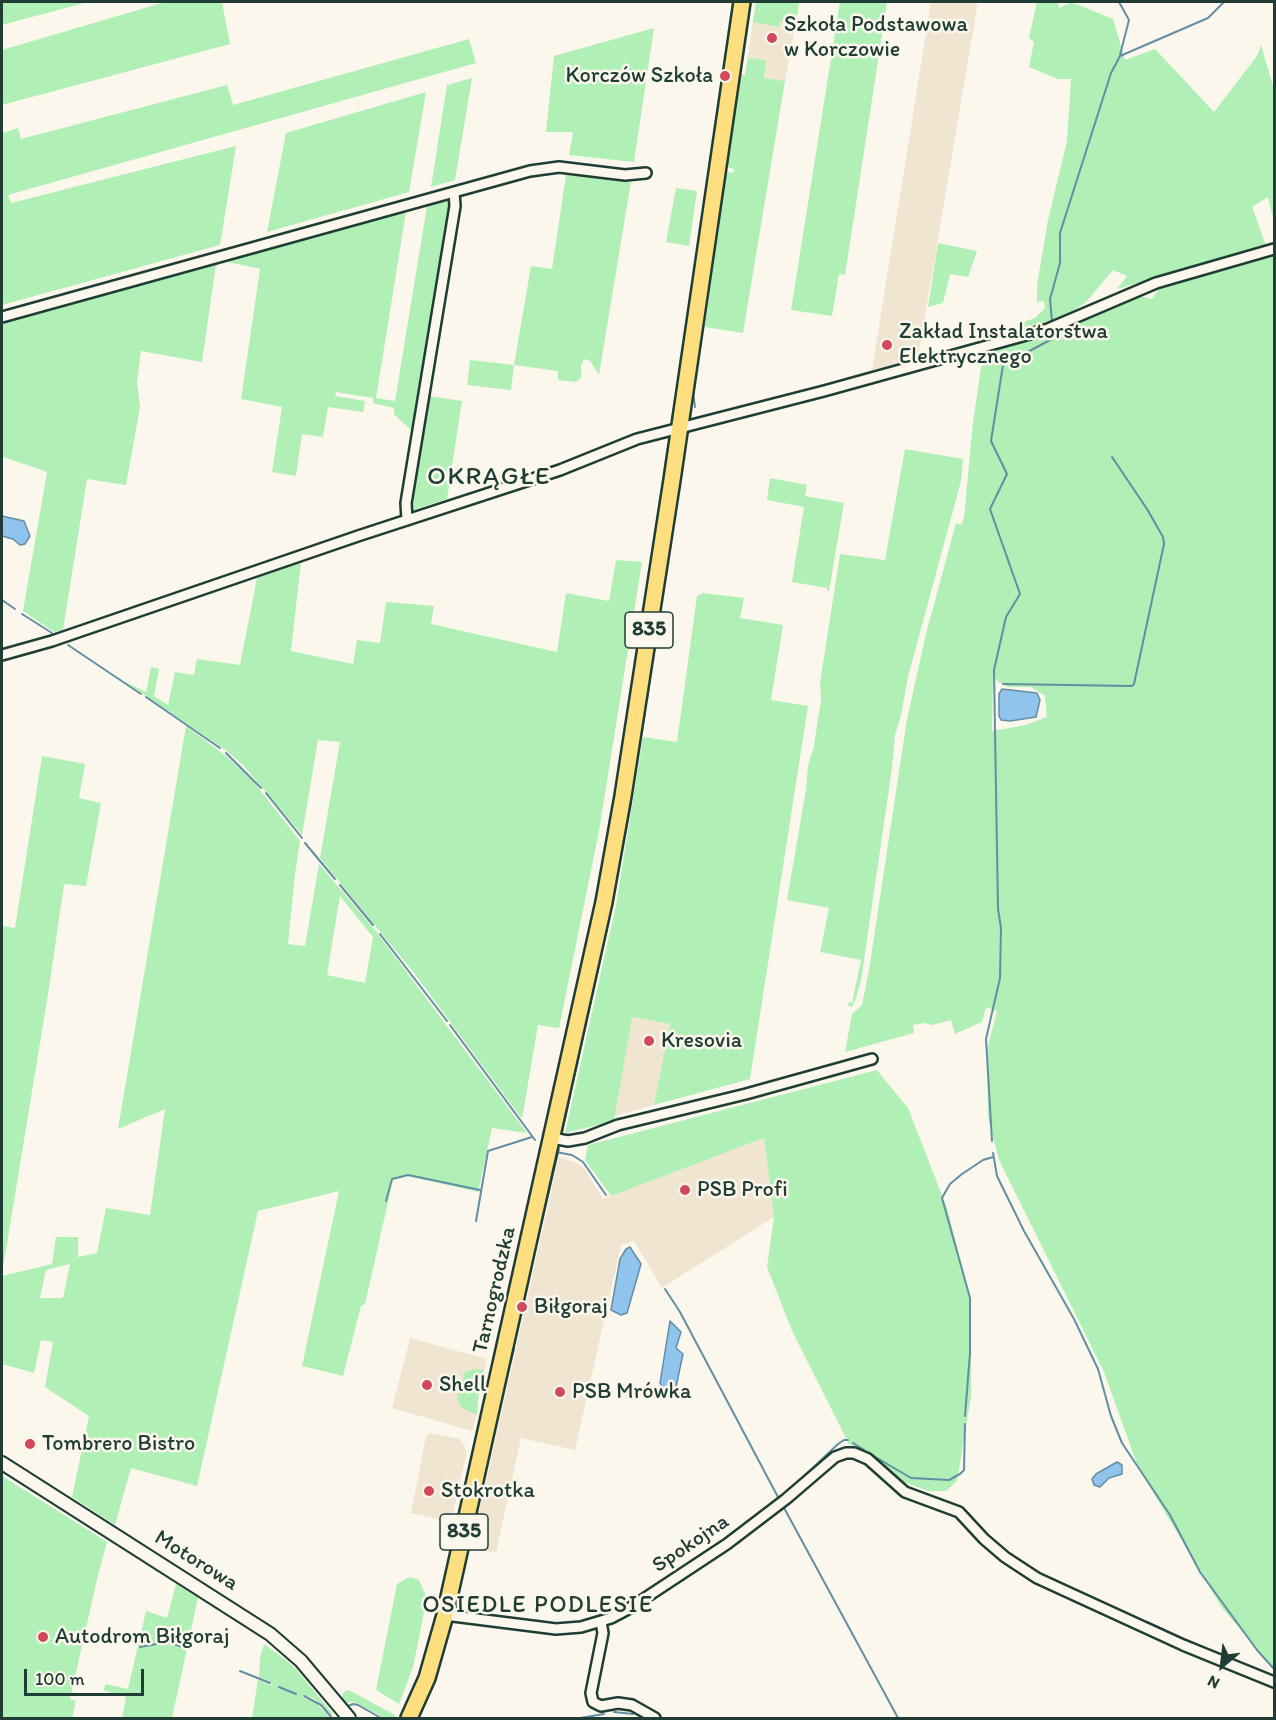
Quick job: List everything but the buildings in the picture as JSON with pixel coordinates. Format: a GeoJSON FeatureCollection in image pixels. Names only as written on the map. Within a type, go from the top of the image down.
{"type":"FeatureCollection","features":[{"type":"Feature","properties":{"kind":"main road","name":"835"},"geometry":{"type":"LineString","coordinates":[[550,1145],[604,903],[616,838],[680,429],[742,2]]}},
{"type":"Feature","properties":{"kind":"main road","name":"Tarnogrodzka"},"geometry":{"type":"LineString","coordinates":[[410,1718],[433,1660],[445,1616],[550,1145]]}},
{"type":"Feature","properties":{"kind":"street"},"geometry":{"type":"LineString","coordinates":[[2,317],[522,173],[552,167],[625,175],[646,172]]}},
{"type":"Feature","properties":{"kind":"street"},"geometry":{"type":"LineString","coordinates":[[407,520],[406,503],[454,206],[454,192]]}},
{"type":"Feature","properties":{"kind":"street"},"geometry":{"type":"LineString","coordinates":[[2,655],[52,641],[574,465],[637,439],[1048,329],[1156,283],[1275,249]]}},
{"type":"Feature","properties":{"kind":"street"},"geometry":{"type":"LineString","coordinates":[[550,1145],[585,1138],[618,1125],[746,1094],[872,1059]]}},
{"type":"Feature","properties":{"kind":"street","name":"Spokojna"},"geometry":{"type":"LineString","coordinates":[[445,1616],[550,1629],[572,1628],[601,1622],[630,1608],[700,1563],[780,1504],[836,1457],[846,1453],[861,1456],[905,1492],[959,1512],[984,1539],[1005,1557],[1037,1578],[1192,1649],[1275,1682]]}},
{"type":"Feature","properties":{"kind":"street","name":"Motorowa"},"geometry":{"type":"LineString","coordinates":[[2,1463],[270,1634],[296,1656],[349,1719]]}},
{"type":"Feature","properties":{"kind":"street"},"geometry":{"type":"LineString","coordinates":[[601,1622],[603,1633],[591,1693],[593,1702],[601,1706],[618,1703],[632,1705],[656,1719]]}},
{"type":"Feature","properties":{"kind":"shaded area","name":"Szkoła Podstawowa w Korczowie"},"geometry":{"type":"Polygon","coordinates":[[[756,2],[799,4],[785,81],[745,75],[756,2]]]}},
{"type":"Feature","properties":{"kind":"shaded area"},"geometry":{"type":"Polygon","coordinates":[[[931,2],[978,2],[918,357],[872,370],[931,2]]]}},
{"type":"Feature","properties":{"kind":"shaded area"},"geometry":{"type":"Polygon","coordinates":[[[631,1017],[670,1024],[654,1105],[615,1116],[631,1017]]]}},
{"type":"Feature","properties":{"kind":"shaded area"},"geometry":{"type":"Polygon","coordinates":[[[764,1138],[774,1217],[662,1288],[634,1241],[621,1245],[575,1450],[521,1438],[496,1553],[471,1548],[559,1157],[575,1162],[584,1168],[603,1199],[764,1138]]]}},
{"type":"Feature","properties":{"kind":"shaded area"},"geometry":{"type":"Polygon","coordinates":[[[410,1338],[487,1359],[472,1431],[392,1408],[410,1338]]]}},
{"type":"Feature","properties":{"kind":"shaded area"},"geometry":{"type":"Polygon","coordinates":[[[430,1433],[460,1439],[467,1451],[451,1522],[411,1513],[426,1437],[430,1433]]]}},
{"type":"Feature","properties":{"kind":"green space"},"geometry":{"type":"Polygon","coordinates":[[[2,2],[88,2],[2,25],[2,2]]]}},
{"type":"Feature","properties":{"kind":"green space"},"geometry":{"type":"Polygon","coordinates":[[[165,2],[222,2],[230,44],[2,105],[2,50],[165,2]]]}},
{"type":"Feature","properties":{"kind":"green space"},"geometry":{"type":"Polygon","coordinates":[[[756,2],[799,2],[796,23],[780,21],[779,27],[753,22],[756,2]]]}},
{"type":"Feature","properties":{"kind":"green space"},"geometry":{"type":"Polygon","coordinates":[[[840,2],[887,2],[845,275],[839,274],[832,316],[791,310],[840,2]]]}},
{"type":"Feature","properties":{"kind":"green space"},"geometry":{"type":"Polygon","coordinates":[[[1037,2],[1058,2],[1059,8],[1070,3],[1076,4],[1113,19],[1125,60],[1155,49],[1214,112],[1257,56],[1261,45],[1274,89],[1274,222],[1268,197],[1252,207],[1266,246],[1117,289],[1127,276],[1113,270],[1086,302],[1063,317],[1020,329],[1021,323],[1035,318],[1045,308],[1044,301],[1037,302],[1037,285],[1048,220],[1067,141],[1071,79],[1058,79],[1029,67],[1034,42],[1029,38],[1037,2]]]}},
{"type":"Feature","properties":{"kind":"green space"},"geometry":{"type":"Polygon","coordinates":[[[654,28],[634,162],[569,155],[573,132],[546,132],[554,56],[654,28]]]}},
{"type":"Feature","properties":{"kind":"green space"},"geometry":{"type":"Polygon","coordinates":[[[469,39],[476,63],[8,195],[11,203],[236,146],[220,245],[2,305],[2,133],[18,128],[21,139],[227,85],[233,105],[469,39]]]}},
{"type":"Feature","properties":{"kind":"green space"},"geometry":{"type":"Polygon","coordinates":[[[748,58],[766,60],[764,78],[785,81],[743,333],[705,327],[726,172],[733,173],[734,169],[727,167],[740,75],[745,75],[748,58]]]}},
{"type":"Feature","properties":{"kind":"green space"},"geometry":{"type":"Polygon","coordinates":[[[472,78],[455,180],[431,187],[447,85],[472,78]]]}},
{"type":"Feature","properties":{"kind":"green space"},"geometry":{"type":"Polygon","coordinates":[[[426,92],[409,192],[267,232],[286,133],[426,92]]]}},
{"type":"Feature","properties":{"kind":"green space"},"geometry":{"type":"Polygon","coordinates":[[[566,175],[631,182],[599,375],[590,361],[584,359],[581,365],[581,378],[576,382],[558,380],[558,371],[514,365],[531,266],[552,269],[566,175]]]}},
{"type":"Feature","properties":{"kind":"green space"},"geometry":{"type":"Polygon","coordinates":[[[676,188],[697,191],[689,246],[666,242],[676,188]]]}},
{"type":"Feature","properties":{"kind":"green space"},"geometry":{"type":"Polygon","coordinates":[[[447,201],[450,205],[413,432],[394,414],[394,408],[373,403],[373,398],[336,392],[335,396],[365,401],[363,412],[328,407],[323,437],[302,434],[296,476],[272,472],[282,407],[241,399],[260,269],[223,261],[406,212],[376,398],[395,401],[427,206],[447,201]]]}},
{"type":"Feature","properties":{"kind":"green space"},"geometry":{"type":"Polygon","coordinates":[[[938,243],[977,251],[968,277],[950,274],[943,303],[928,307],[938,243]]]}},
{"type":"Feature","properties":{"kind":"green space"},"geometry":{"type":"Polygon","coordinates":[[[1274,256],[1274,1668],[1222,1608],[1138,1467],[1104,1372],[999,1160],[988,1118],[987,1050],[997,1011],[986,1007],[982,1022],[955,1034],[951,1020],[933,1025],[924,1023],[913,1025],[914,1033],[845,1052],[852,1014],[862,1005],[869,970],[907,719],[926,634],[956,523],[961,525],[964,518],[973,422],[981,368],[985,359],[981,355],[1054,334],[1057,334],[1056,338],[1058,338],[1061,333],[1059,329],[1126,299],[1139,296],[1152,299],[1159,289],[1274,256]],[[993,676],[992,731],[1026,725],[1047,717],[1045,696],[1031,687],[1008,687],[993,676]]]}},
{"type":"Feature","properties":{"kind":"green space"},"geometry":{"type":"Polygon","coordinates":[[[216,264],[202,362],[141,351],[137,383],[140,407],[126,485],[87,479],[63,630],[54,632],[23,611],[47,472],[3,457],[2,462],[2,324],[216,264]]]}},
{"type":"Feature","properties":{"kind":"green space"},"geometry":{"type":"Polygon","coordinates":[[[470,360],[514,365],[511,390],[467,385],[470,360]]]}},
{"type":"Feature","properties":{"kind":"green space"},"geometry":{"type":"Polygon","coordinates":[[[428,396],[462,401],[447,499],[410,511],[428,396]]]}},
{"type":"Feature","properties":{"kind":"green space"},"geometry":{"type":"Polygon","coordinates":[[[905,449],[963,459],[961,481],[908,677],[895,735],[861,981],[852,1007],[848,1006],[849,1002],[852,1003],[861,960],[820,952],[829,908],[787,900],[808,766],[814,746],[821,699],[820,683],[840,554],[885,560],[905,449]]]}},
{"type":"Feature","properties":{"kind":"green space"},"geometry":{"type":"Polygon","coordinates":[[[770,478],[807,485],[805,496],[844,503],[829,591],[827,588],[792,582],[804,507],[767,500],[770,478]]]}},
{"type":"Feature","properties":{"kind":"green space"},"geometry":{"type":"Polygon","coordinates":[[[616,560],[642,562],[599,831],[559,1028],[538,1025],[522,1119],[414,973],[320,858],[340,742],[318,740],[302,835],[243,765],[227,751],[124,681],[146,692],[151,667],[159,669],[154,696],[168,705],[175,672],[194,675],[197,659],[240,665],[257,578],[301,562],[291,651],[353,664],[357,640],[380,643],[386,602],[434,606],[431,624],[557,652],[566,593],[609,601],[616,560]]]}},
{"type":"Feature","properties":{"kind":"green space"},"geometry":{"type":"Polygon","coordinates":[[[703,593],[744,598],[740,618],[783,625],[771,700],[808,706],[750,1079],[654,1105],[670,1024],[632,1017],[614,1121],[565,1133],[616,905],[643,737],[677,742],[697,596],[703,593]]]}},
{"type":"Feature","properties":{"kind":"green space"},"geometry":{"type":"Polygon","coordinates":[[[186,726],[226,756],[252,780],[300,841],[288,944],[305,946],[319,864],[375,930],[527,1133],[492,1128],[478,1192],[408,1176],[393,1180],[365,1304],[361,1306],[343,1376],[302,1366],[339,1191],[258,1211],[197,1486],[131,1468],[115,1525],[72,1497],[89,1416],[45,1387],[53,1342],[41,1340],[34,1373],[2,1364],[2,1276],[52,1264],[56,1237],[78,1237],[78,1257],[97,1253],[106,1208],[150,1215],[165,1109],[118,1129],[186,726]],[[340,896],[327,975],[365,983],[373,937],[340,896]],[[70,1264],[46,1270],[40,1298],[63,1298],[70,1264]]]}},
{"type":"Feature","properties":{"kind":"green space"},"geometry":{"type":"Polygon","coordinates":[[[42,756],[85,764],[79,798],[101,803],[86,886],[64,884],[2,1274],[2,926],[15,928],[42,756]]]}},
{"type":"Feature","properties":{"kind":"green space"},"geometry":{"type":"Polygon","coordinates":[[[877,1070],[908,1108],[947,1208],[971,1300],[971,1396],[957,1481],[946,1491],[928,1491],[899,1480],[882,1465],[849,1444],[793,1333],[767,1267],[774,1217],[764,1138],[611,1196],[585,1160],[588,1145],[877,1070]]]}},
{"type":"Feature","properties":{"kind":"green space"},"geometry":{"type":"Polygon","coordinates":[[[476,1369],[484,1370],[477,1415],[462,1408],[457,1399],[465,1372],[476,1369]]]}},
{"type":"Feature","properties":{"kind":"green space","name":"Autodrom Biłgoraj"},"geometry":{"type":"Polygon","coordinates":[[[2,1476],[107,1542],[70,1699],[76,1701],[72,1718],[2,1718],[2,1476]]]}},
{"type":"Feature","properties":{"kind":"green space"},"geometry":{"type":"Polygon","coordinates":[[[410,1577],[419,1580],[427,1598],[413,1667],[399,1704],[376,1690],[397,1584],[410,1577]]]}},
{"type":"Feature","properties":{"kind":"green space"},"geometry":{"type":"Polygon","coordinates":[[[176,1584],[198,1598],[172,1718],[122,1718],[126,1697],[103,1690],[106,1684],[128,1689],[146,1611],[167,1618],[176,1584]]]}},
{"type":"Feature","properties":{"kind":"green space"},"geometry":{"type":"Polygon","coordinates":[[[264,1644],[297,1670],[333,1714],[331,1715],[315,1699],[303,1695],[302,1697],[317,1704],[330,1718],[252,1718],[258,1680],[271,1685],[272,1683],[259,1677],[260,1658],[264,1644]]]}},
{"type":"Feature","properties":{"kind":"green space"},"geometry":{"type":"Polygon","coordinates":[[[349,1690],[395,1715],[394,1718],[385,1718],[354,1702],[345,1705],[342,1695],[349,1690]]]}},
{"type":"Feature","properties":{"kind":"water"},"geometry":{"type":"Polygon","coordinates":[[[2,516],[24,521],[30,536],[25,544],[20,545],[13,539],[2,536],[2,516]]]}},
{"type":"Feature","properties":{"kind":"water"},"geometry":{"type":"Polygon","coordinates":[[[1002,689],[1037,693],[1040,700],[1036,717],[1001,720],[999,694],[1002,689]]]}},
{"type":"Feature","properties":{"kind":"water"},"geometry":{"type":"Polygon","coordinates":[[[630,1247],[641,1264],[627,1313],[621,1315],[611,1310],[620,1259],[630,1247]]]}},
{"type":"Feature","properties":{"kind":"water"},"geometry":{"type":"Polygon","coordinates":[[[670,1321],[681,1332],[676,1348],[683,1354],[676,1387],[672,1391],[662,1387],[660,1383],[670,1321]]]}},
{"type":"Feature","properties":{"kind":"water"},"geometry":{"type":"Polygon","coordinates":[[[1117,1462],[1122,1465],[1122,1474],[1109,1478],[1100,1487],[1094,1485],[1092,1479],[1096,1474],[1117,1462]]]}},
{"type":"Feature","properties":{"kind":"waterway"},"geometry":{"type":"LineString","coordinates":[[733,6],[734,2]]}},
{"type":"Feature","properties":{"kind":"waterway"},"geometry":{"type":"LineString","coordinates":[[1119,2],[1129,20],[1120,55]]}},
{"type":"Feature","properties":{"kind":"waterway"},"geometry":{"type":"LineString","coordinates":[[1052,321],[1050,299],[1060,263],[1060,233],[1111,73],[1120,56],[1208,18],[1224,2]]}},
{"type":"Feature","properties":{"kind":"waterway"},"geometry":{"type":"LineString","coordinates":[[731,23],[732,15]]}},
{"type":"Feature","properties":{"kind":"waterway"},"geometry":{"type":"LineString","coordinates":[[744,45],[745,37]]}},
{"type":"Feature","properties":{"kind":"waterway"},"geometry":{"type":"LineString","coordinates":[[727,163],[742,59]]}},
{"type":"Feature","properties":{"kind":"waterway"},"geometry":{"type":"LineString","coordinates":[[711,160],[716,124]]}},
{"type":"Feature","properties":{"kind":"waterway"},"geometry":{"type":"LineString","coordinates":[[699,239],[709,172]]}},
{"type":"Feature","properties":{"kind":"waterway"},"geometry":{"type":"LineString","coordinates":[[695,407],[693,393],[725,176]]}},
{"type":"Feature","properties":{"kind":"waterway"},"geometry":{"type":"LineString","coordinates":[[692,286],[698,251]]}},
{"type":"Feature","properties":{"kind":"waterway"},"geometry":{"type":"LineString","coordinates":[[687,320],[691,295]]}},
{"type":"Feature","properties":{"kind":"waterway"},"geometry":{"type":"LineString","coordinates":[[683,352],[686,330]]}},
{"type":"Feature","properties":{"kind":"waterway"},"geometry":{"type":"LineString","coordinates":[[992,1141],[986,1039],[1000,978],[1001,928],[998,909],[994,670],[1006,617],[1020,594],[990,509],[1007,474],[991,441],[1003,365],[1052,339],[1052,336]]}},
{"type":"Feature","properties":{"kind":"waterway"},"geometry":{"type":"LineString","coordinates":[[676,397],[681,364]]}},
{"type":"Feature","properties":{"kind":"waterway"},"geometry":{"type":"LineString","coordinates":[[672,419],[674,408]]}},
{"type":"Feature","properties":{"kind":"waterway"},"geometry":{"type":"LineString","coordinates":[[647,588],[668,447]]}},
{"type":"Feature","properties":{"kind":"waterway"},"geometry":{"type":"LineString","coordinates":[[1003,684],[1132,686],[1134,684],[1164,544],[1163,537],[1147,509],[1112,457]]}},
{"type":"Feature","properties":{"kind":"waterway"},"geometry":{"type":"LineString","coordinates":[[664,581],[675,514]]}},
{"type":"Feature","properties":{"kind":"waterway"},"geometry":{"type":"LineString","coordinates":[[662,598],[663,591]]}},
{"type":"Feature","properties":{"kind":"waterway"},"geometry":{"type":"LineString","coordinates":[[633,682],[646,596]]}},
{"type":"Feature","properties":{"kind":"waterway"},"geometry":{"type":"LineString","coordinates":[[2,600],[15,609]]}},
{"type":"Feature","properties":{"kind":"waterway"},"geometry":{"type":"LineString","coordinates":[[653,657],[660,608]]}},
{"type":"Feature","properties":{"kind":"waterway"},"geometry":{"type":"LineString","coordinates":[[22,614],[52,633]]}},
{"type":"Feature","properties":{"kind":"waterway"},"geometry":{"type":"LineString","coordinates":[[68,645],[141,694]]}},
{"type":"Feature","properties":{"kind":"waterway"},"geometry":{"type":"LineString","coordinates":[[647,700],[651,669]]}},
{"type":"Feature","properties":{"kind":"waterway"},"geometry":{"type":"LineString","coordinates":[[146,697],[220,748]]}},
{"type":"Feature","properties":{"kind":"waterway"},"geometry":{"type":"LineString","coordinates":[[613,811],[630,704]]}},
{"type":"Feature","properties":{"kind":"waterway"},"geometry":{"type":"LineString","coordinates":[[632,791],[645,712]]}},
{"type":"Feature","properties":{"kind":"waterway"},"geometry":{"type":"LineString","coordinates":[[226,753],[261,788]]}},
{"type":"Feature","properties":{"kind":"waterway"},"geometry":{"type":"LineString","coordinates":[[266,793],[302,838]]}},
{"type":"Feature","properties":{"kind":"waterway"},"geometry":{"type":"LineString","coordinates":[[562,1132],[609,919],[631,803]]}},
{"type":"Feature","properties":{"kind":"waterway"},"geometry":{"type":"LineString","coordinates":[[305,843],[335,879]]}},
{"type":"Feature","properties":{"kind":"waterway"},"geometry":{"type":"LineString","coordinates":[[340,885],[373,925]]}},
{"type":"Feature","properties":{"kind":"waterway"},"geometry":{"type":"LineString","coordinates":[[588,940],[598,893]]}},
{"type":"Feature","properties":{"kind":"waterway"},"geometry":{"type":"LineString","coordinates":[[380,934],[447,1021]]}},
{"type":"Feature","properties":{"kind":"waterway"},"geometry":{"type":"LineString","coordinates":[[559,1067],[583,960]]}},
{"type":"Feature","properties":{"kind":"waterway"},"geometry":{"type":"LineString","coordinates":[[450,1025],[535,1140]]}},
{"type":"Feature","properties":{"kind":"waterway"},"geometry":{"type":"LineString","coordinates":[[547,1120],[556,1080]]}},
{"type":"Feature","properties":{"kind":"waterway"},"geometry":{"type":"LineString","coordinates":[[476,1221],[488,1151],[532,1137]]}},
{"type":"Feature","properties":{"kind":"waterway"},"geometry":{"type":"LineString","coordinates":[[522,1234],[544,1137]]}},
{"type":"Feature","properties":{"kind":"waterway"},"geometry":{"type":"LineString","coordinates":[[538,1237],[559,1149]]}},
{"type":"Feature","properties":{"kind":"waterway"},"geometry":{"type":"LineString","coordinates":[[556,1152],[572,1155],[583,1162],[606,1195]]}},
{"type":"Feature","properties":{"kind":"waterway"},"geometry":{"type":"LineString","coordinates":[[993,1153],[997,1176],[1024,1231],[1074,1319],[1098,1369],[1111,1416],[1122,1443],[1170,1515],[1200,1572],[1257,1650],[1274,1669]]}},
{"type":"Feature","properties":{"kind":"waterway"},"geometry":{"type":"LineString","coordinates":[[965,1416],[970,1353],[970,1298],[942,1198],[950,1184],[962,1174],[983,1160],[993,1157]]}},
{"type":"Feature","properties":{"kind":"waterway"},"geometry":{"type":"LineString","coordinates":[[386,1201],[392,1179],[408,1175],[480,1190]]}},
{"type":"Feature","properties":{"kind":"waterway"},"geometry":{"type":"LineString","coordinates":[[498,1343],[519,1248]]}},
{"type":"Feature","properties":{"kind":"waterway"},"geometry":{"type":"LineString","coordinates":[[533,1259],[534,1253]]}},
{"type":"Feature","properties":{"kind":"waterway"},"geometry":{"type":"LineString","coordinates":[[529,1275],[530,1271]]}},
{"type":"Feature","properties":{"kind":"waterway"},"geometry":{"type":"LineString","coordinates":[[665,1289],[680,1312],[779,1499]]}},
{"type":"Feature","properties":{"kind":"waterway"},"geometry":{"type":"LineString","coordinates":[[510,1364],[514,1349]]}},
{"type":"Feature","properties":{"kind":"waterway"},"geometry":{"type":"LineString","coordinates":[[484,1405],[490,1380]]}},
{"type":"Feature","properties":{"kind":"waterway"},"geometry":{"type":"LineString","coordinates":[[499,1409],[505,1381]]}},
{"type":"Feature","properties":{"kind":"waterway"},"geometry":{"type":"LineString","coordinates":[[872,1455],[911,1478],[949,1480],[964,1470],[965,1424]]}},
{"type":"Feature","properties":{"kind":"waterway"},"geometry":{"type":"LineString","coordinates":[[786,1493],[838,1444],[848,1440]]}},
{"type":"Feature","properties":{"kind":"waterway"},"geometry":{"type":"LineString","coordinates":[[853,1443],[864,1450]]}},
{"type":"Feature","properties":{"kind":"waterway"},"geometry":{"type":"LineString","coordinates":[[783,1506],[898,1718]]}},
{"type":"Feature","properties":{"kind":"waterway"},"geometry":{"type":"LineString","coordinates":[[1147,1622],[1274,1676]]}},
{"type":"Feature","properties":{"kind":"waterway"},"geometry":{"type":"LineString","coordinates":[[140,1647],[168,1642],[185,1648]]}},
{"type":"Feature","properties":{"kind":"waterway"},"geometry":{"type":"LineString","coordinates":[[240,1671],[270,1683]]}},
{"type":"Feature","properties":{"kind":"waterway"},"geometry":{"type":"LineString","coordinates":[[279,1687],[296,1694]]}},
{"type":"Feature","properties":{"kind":"waterway"},"geometry":{"type":"LineString","coordinates":[[304,1696],[321,1705],[332,1718]]}},
{"type":"Feature","properties":{"kind":"waterway"},"geometry":{"type":"LineString","coordinates":[[348,1706],[358,1705],[381,1718]]}},
{"type":"Feature","properties":{"kind":"waterway"},"geometry":{"type":"LineString","coordinates":[[614,1712],[633,1714]]}},
{"type":"Feature","properties":{"kind":"waterway"},"geometry":{"type":"LineString","coordinates":[[580,1718],[604,1714]]}},
{"type":"Feature","properties":{"kind":"place","name":"Szkoła Podstawowa w Korczowie"},"geometry":{"type":"Point","coordinates":[772,38]}},
{"type":"Feature","properties":{"kind":"place","name":"Korczów Szkoła"},"geometry":{"type":"Point","coordinates":[725,76]}},
{"type":"Feature","properties":{"kind":"place","name":"Zakład Instalatorstwa Elektrycznego"},"geometry":{"type":"Point","coordinates":[887,345]}},
{"type":"Feature","properties":{"kind":"place","name":"Kresovia"},"geometry":{"type":"Point","coordinates":[649,1041]}},
{"type":"Feature","properties":{"kind":"place","name":"PSB Profi"},"geometry":{"type":"Point","coordinates":[685,1190]}},
{"type":"Feature","properties":{"kind":"place","name":"Biłgoraj"},"geometry":{"type":"Point","coordinates":[522,1307]}},
{"type":"Feature","properties":{"kind":"place","name":"Shell"},"geometry":{"type":"Point","coordinates":[427,1385]}},
{"type":"Feature","properties":{"kind":"place","name":"PSB Mrówka"},"geometry":{"type":"Point","coordinates":[560,1392]}},
{"type":"Feature","properties":{"kind":"place","name":"Tombrero Bistro"},"geometry":{"type":"Point","coordinates":[30,1444]}},
{"type":"Feature","properties":{"kind":"place","name":"Stokrotka"},"geometry":{"type":"Point","coordinates":[429,1491]}},
{"type":"Feature","properties":{"kind":"place","name":"Autodrom Biłgoraj"},"geometry":{"type":"Point","coordinates":[43,1637]}},
{"type":"Feature","properties":{"kind":"district","name":"OKRĄGŁE"},"geometry":{"type":"Point","coordinates":[489,477]}},
{"type":"Feature","properties":{"kind":"district","name":"OSIEDLE PODLESIE"},"geometry":{"type":"Point","coordinates":[538,1606]}}]}
